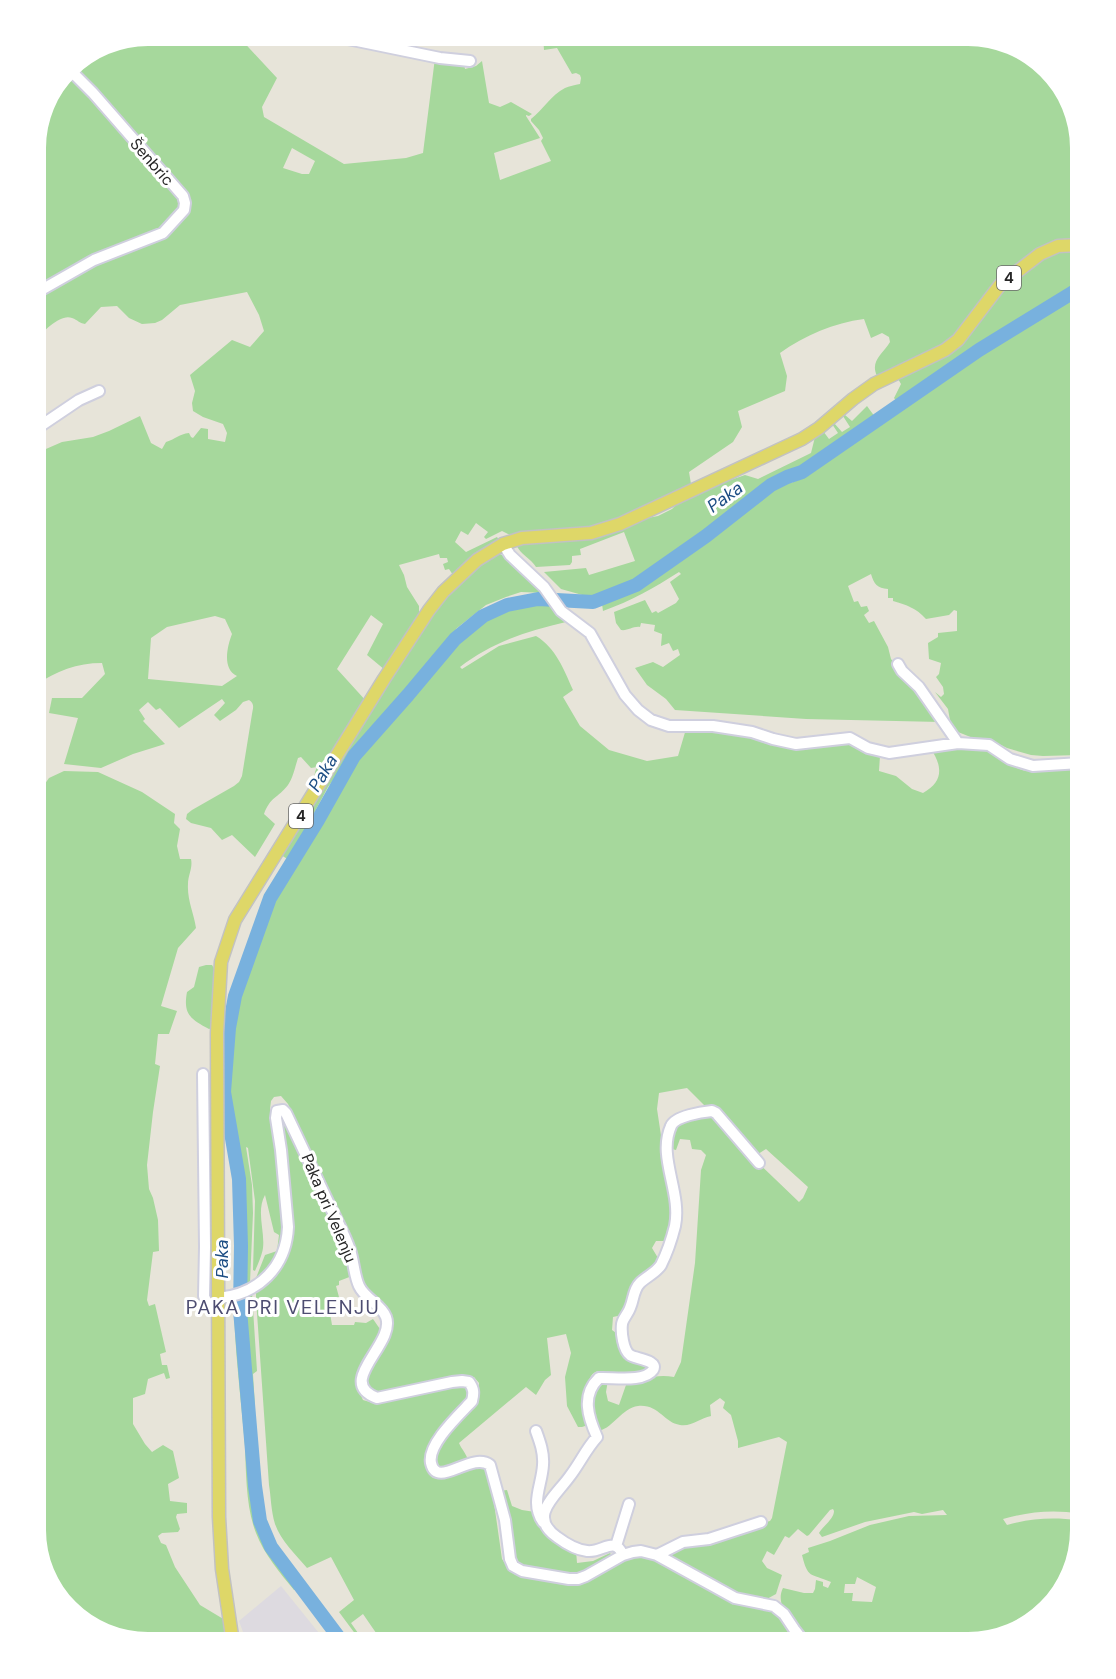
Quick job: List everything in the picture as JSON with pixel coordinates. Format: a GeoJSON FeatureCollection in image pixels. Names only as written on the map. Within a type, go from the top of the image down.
{"type":"FeatureCollection","features":[{"type":"Feature","properties":{"kind":"main road","name":"4"},"geometry":{"type":"LineString","coordinates":[[231,1632],[220,1546],[217,1033],[221,962],[235,920],[245,903],[429,610],[443,592],[477,560],[503,544],[522,538],[591,533],[620,524],[802,439],[874,384],[945,350],[958,340],[973,323],[1000,285],[1040,254],[1058,246],[1070,245]]}},
{"type":"Feature","properties":{"kind":"street"},"geometry":{"type":"LineString","coordinates":[[383,46],[440,58],[470,61]]}},
{"type":"Feature","properties":{"kind":"street","name":"Šenbric"},"geometry":{"type":"LineString","coordinates":[[47,287],[94,260],[163,233],[184,210],[185,203],[183,196],[77,77]]}},
{"type":"Feature","properties":{"kind":"street"},"geometry":{"type":"LineString","coordinates":[[47,422],[79,400],[99,391]]}},
{"type":"Feature","properties":{"kind":"street"},"geometry":{"type":"LineString","coordinates":[[503,544],[510,555],[544,587],[561,611],[590,633],[625,695],[638,711],[651,720],[669,726],[713,726],[752,732],[796,744],[850,738],[868,748],[889,753],[958,742],[989,746],[1010,759],[1033,765],[1070,764]]}},
{"type":"Feature","properties":{"kind":"street"},"geometry":{"type":"LineString","coordinates":[[898,664],[902,672],[919,687],[958,742]]}},
{"type":"Feature","properties":{"kind":"street"},"geometry":{"type":"LineString","coordinates":[[203,1074],[204,1296],[208,1303],[218,1301]]}},
{"type":"Feature","properties":{"kind":"street","name":"Paka pri Velenju"},"geometry":{"type":"LineString","coordinates":[[218,1301],[252,1288],[267,1278],[284,1253],[287,1239],[286,1201],[276,1118],[277,1112],[283,1110],[350,1250],[359,1285],[365,1295],[385,1314],[388,1322],[381,1342],[363,1374],[364,1391],[377,1398],[452,1382],[469,1382],[474,1394],[472,1401],[435,1443],[431,1462],[439,1473],[445,1473],[480,1460],[489,1464],[505,1520],[513,1566],[522,1571],[569,1580],[578,1579],[586,1576],[620,1550]]}},
{"type":"Feature","properties":{"kind":"street"},"geometry":{"type":"LineString","coordinates":[[545,1524],[543,1517],[551,1500],[563,1486],[586,1449],[597,1437],[588,1413],[588,1401],[594,1383],[600,1378],[633,1379],[654,1369],[651,1362],[630,1355],[626,1351],[622,1323],[630,1310],[636,1288],[661,1264],[675,1224],[676,1202],[667,1148],[671,1125],[674,1120],[712,1111],[759,1163]]}},
{"type":"Feature","properties":{"kind":"street"},"geometry":{"type":"LineString","coordinates":[[536,1431],[543,1464],[537,1508],[539,1517],[545,1524]]}},
{"type":"Feature","properties":{"kind":"street"},"geometry":{"type":"LineString","coordinates":[[620,1550],[629,1504]]}},
{"type":"Feature","properties":{"kind":"street"},"geometry":{"type":"LineString","coordinates":[[657,1555],[683,1542],[709,1539],[761,1522]]}},
{"type":"Feature","properties":{"kind":"street","name":"Paka pri Velenju"},"geometry":{"type":"LineString","coordinates":[[545,1524],[550,1533],[587,1551],[598,1551],[610,1545],[620,1550],[641,1551],[657,1555],[735,1598],[774,1605],[784,1614],[796,1632]]}},
{"type":"Feature","properties":{"kind":"shaded area"},"geometry":{"type":"Polygon","coordinates":[[[281,1586],[318,1632],[243,1632],[239,1621],[281,1586]]]}},
{"type":"Feature","properties":{"kind":"green space"},"geometry":{"type":"Polygon","coordinates":[[[247,46],[277,78],[262,107],[264,117],[344,164],[406,158],[423,153],[435,58],[464,63],[465,69],[476,66],[482,61],[489,103],[500,107],[511,102],[532,114],[526,116],[540,138],[494,153],[500,180],[551,161],[541,141],[543,138],[531,119],[560,91],[580,84],[580,75],[572,74],[557,48],[544,50],[544,46],[974,47],[1006,54],[1040,76],[1062,110],[1069,135],[1070,243],[1038,252],[954,341],[877,376],[876,362],[890,342],[889,337],[882,333],[871,338],[864,319],[810,335],[780,353],[787,376],[785,391],[738,411],[742,427],[733,442],[689,472],[691,484],[616,521],[590,529],[512,536],[502,531],[486,539],[484,537],[488,532],[476,523],[468,535],[461,531],[455,542],[466,552],[497,537],[499,540],[453,575],[449,569],[445,570],[443,564],[448,562],[447,558],[440,558],[439,554],[399,565],[407,587],[419,606],[419,614],[385,670],[367,655],[383,624],[371,615],[337,669],[367,702],[314,781],[317,767],[311,768],[301,757],[298,758],[288,785],[266,808],[264,814],[275,824],[255,857],[232,835],[222,840],[211,828],[191,823],[186,819],[187,814],[192,810],[239,782],[242,776],[253,708],[249,700],[243,702],[220,721],[214,715],[225,703],[222,699],[179,728],[160,708],[156,710],[148,702],[139,710],[145,719],[143,721],[165,744],[133,754],[101,768],[64,764],[78,718],[49,713],[52,698],[82,698],[105,674],[102,663],[84,664],[47,679],[47,449],[62,442],[93,437],[140,416],[151,443],[162,449],[166,442],[183,434],[189,433],[193,438],[201,428],[208,429],[208,439],[225,442],[227,433],[223,424],[193,411],[195,391],[190,375],[232,340],[250,347],[264,331],[259,315],[247,292],[180,305],[155,323],[142,324],[129,318],[117,306],[101,307],[85,324],[68,317],[47,329],[47,142],[50,122],[57,104],[75,79],[158,173],[156,180],[172,187],[188,205],[79,74],[81,72],[98,60],[129,48],[247,46]],[[292,148],[283,168],[309,174],[315,161],[292,148]],[[215,616],[167,627],[151,638],[148,679],[222,686],[237,676],[229,668],[227,651],[232,634],[225,619],[215,616]]]}},
{"type":"Feature","properties":{"kind":"green space"},"geometry":{"type":"Polygon","coordinates":[[[1070,249],[1070,755],[1031,755],[993,741],[978,740],[958,732],[951,726],[948,709],[935,692],[941,697],[944,694],[943,687],[936,677],[939,674],[941,663],[929,659],[928,643],[938,637],[938,633],[957,631],[957,611],[954,610],[949,615],[926,619],[911,607],[893,601],[893,598],[888,598],[888,589],[876,585],[871,574],[848,586],[854,602],[858,601],[861,607],[867,606],[869,611],[864,615],[869,623],[874,621],[888,647],[891,659],[941,722],[806,719],[675,710],[666,699],[647,685],[635,668],[653,662],[663,667],[680,655],[678,649],[673,651],[669,643],[661,646],[662,634],[654,631],[655,625],[641,623],[640,627],[621,630],[616,623],[614,612],[645,600],[652,613],[656,611],[658,613],[676,603],[679,599],[670,582],[681,574],[679,572],[642,594],[603,611],[602,604],[630,593],[650,581],[707,542],[773,487],[783,481],[791,483],[798,480],[876,426],[899,404],[894,398],[901,384],[897,377],[930,362],[994,298],[1035,263],[1070,249]]]}},
{"type":"Feature","properties":{"kind":"green space"},"geometry":{"type":"Polygon","coordinates":[[[862,399],[845,415],[852,421],[867,406],[875,417],[802,469],[775,476],[707,533],[633,583],[593,598],[561,589],[544,572],[586,568],[589,575],[635,561],[624,532],[580,549],[581,555],[572,556],[570,565],[536,567],[516,544],[658,516],[672,509],[679,502],[719,484],[745,475],[758,479],[811,453],[815,437],[823,431],[829,439],[838,433],[832,424],[834,423],[842,432],[850,427],[841,413],[862,399]]]}},
{"type":"Feature","properties":{"kind":"green space"},"geometry":{"type":"Polygon","coordinates":[[[499,554],[506,556],[546,593],[521,592],[506,597],[486,605],[457,628],[414,684],[353,752],[328,787],[289,860],[281,855],[437,605],[474,566],[499,554]]]}},
{"type":"Feature","properties":{"kind":"green space"},"geometry":{"type":"Polygon","coordinates":[[[552,603],[566,622],[510,638],[460,667],[462,669],[499,646],[536,636],[549,647],[563,667],[573,690],[563,697],[580,726],[609,750],[647,761],[678,756],[686,729],[736,732],[784,747],[803,750],[846,742],[856,744],[880,756],[879,771],[896,776],[912,789],[923,793],[930,789],[939,774],[938,762],[931,749],[983,748],[995,753],[1016,768],[1029,771],[1070,766],[1070,1513],[1041,1512],[1003,1519],[1007,1525],[1042,1519],[1070,1520],[1069,1544],[1062,1569],[1040,1603],[1006,1625],[981,1632],[800,1632],[784,1610],[781,1603],[783,1588],[813,1593],[816,1580],[823,1582],[823,1586],[828,1588],[831,1582],[808,1572],[802,1555],[809,1552],[808,1548],[870,1525],[909,1516],[947,1515],[943,1510],[922,1514],[914,1512],[865,1522],[822,1537],[819,1533],[834,1514],[833,1509],[830,1510],[809,1535],[807,1536],[798,1529],[789,1538],[785,1536],[774,1555],[767,1551],[762,1561],[767,1568],[782,1575],[776,1594],[765,1600],[736,1596],[663,1552],[770,1521],[787,1442],[779,1437],[738,1448],[731,1415],[723,1408],[725,1402],[720,1398],[710,1405],[711,1416],[688,1425],[674,1424],[645,1406],[632,1407],[609,1426],[599,1431],[592,1418],[594,1386],[608,1380],[606,1392],[608,1401],[619,1405],[626,1385],[655,1377],[674,1377],[681,1362],[695,1263],[701,1170],[706,1155],[701,1150],[692,1149],[690,1140],[680,1139],[676,1150],[672,1149],[672,1125],[712,1114],[799,1202],[808,1187],[766,1149],[755,1156],[687,1088],[659,1093],[657,1109],[673,1215],[666,1241],[656,1241],[652,1248],[658,1258],[653,1270],[622,1315],[613,1317],[612,1330],[619,1335],[623,1355],[650,1366],[643,1374],[618,1376],[601,1371],[595,1372],[588,1384],[588,1425],[578,1427],[567,1406],[565,1377],[571,1353],[566,1334],[547,1338],[551,1375],[536,1395],[526,1387],[459,1443],[468,1460],[455,1467],[438,1468],[433,1453],[478,1392],[479,1383],[474,1377],[460,1377],[375,1394],[367,1390],[365,1377],[388,1332],[391,1315],[368,1294],[322,1179],[288,1104],[281,1096],[274,1097],[270,1109],[285,1219],[279,1258],[256,1278],[265,1255],[277,1251],[279,1235],[274,1232],[265,1195],[261,1208],[263,1248],[255,1271],[253,1270],[255,1201],[248,1148],[246,1147],[252,1185],[253,1213],[250,1283],[244,1286],[245,1203],[227,1091],[227,1062],[237,1000],[266,923],[271,903],[355,761],[430,677],[461,635],[465,636],[478,624],[502,611],[519,606],[552,603]],[[857,1577],[855,1584],[845,1584],[844,1593],[853,1593],[852,1601],[872,1602],[876,1587],[857,1577]]]}},
{"type":"Feature","properties":{"kind":"green space"},"geometry":{"type":"Polygon","coordinates":[[[64,771],[98,772],[142,792],[175,814],[174,823],[180,829],[177,846],[180,859],[191,859],[188,890],[196,928],[178,948],[161,1006],[177,1011],[169,1034],[158,1034],[155,1064],[160,1066],[147,1165],[149,1189],[158,1220],[159,1251],[153,1252],[147,1300],[149,1306],[155,1304],[166,1352],[160,1354],[162,1365],[167,1365],[170,1378],[166,1379],[164,1373],[148,1379],[145,1394],[133,1398],[133,1424],[152,1452],[163,1445],[173,1451],[179,1478],[168,1484],[170,1501],[187,1503],[187,1513],[177,1514],[180,1529],[178,1532],[162,1533],[158,1536],[161,1543],[166,1545],[175,1567],[200,1605],[225,1620],[227,1632],[129,1631],[98,1619],[76,1603],[60,1581],[47,1544],[47,782],[64,771]]]}},
{"type":"Feature","properties":{"kind":"green space"},"geometry":{"type":"Polygon","coordinates":[[[212,965],[215,970],[212,1028],[209,1029],[189,1015],[186,1006],[187,992],[194,987],[199,967],[212,965]]]}},
{"type":"Feature","properties":{"kind":"green space"},"geometry":{"type":"Polygon","coordinates":[[[283,1114],[342,1244],[352,1276],[339,1281],[339,1285],[336,1286],[339,1297],[328,1301],[332,1325],[354,1325],[355,1322],[366,1323],[373,1319],[382,1332],[366,1358],[357,1380],[363,1400],[373,1403],[464,1383],[473,1391],[427,1465],[430,1473],[443,1477],[457,1474],[472,1464],[489,1468],[502,1559],[507,1566],[515,1573],[559,1582],[646,1553],[690,1576],[774,1608],[793,1632],[375,1632],[363,1614],[351,1623],[357,1632],[354,1632],[339,1612],[354,1600],[331,1557],[307,1568],[281,1536],[275,1524],[272,1509],[256,1290],[285,1258],[280,1115],[283,1114]]]}},
{"type":"Feature","properties":{"kind":"green space"},"geometry":{"type":"Polygon","coordinates":[[[252,1293],[257,1371],[253,1374],[255,1406],[251,1410],[243,1296],[252,1293]]]}},
{"type":"Feature","properties":{"kind":"green space"},"geometry":{"type":"Polygon","coordinates":[[[238,1298],[249,1460],[256,1519],[265,1542],[298,1589],[294,1590],[263,1548],[250,1513],[235,1336],[234,1299],[238,1298]]]}},
{"type":"Feature","properties":{"kind":"green space"},"geometry":{"type":"Polygon","coordinates":[[[507,1490],[512,1506],[535,1512],[576,1550],[577,1563],[593,1561],[610,1553],[613,1557],[582,1575],[562,1577],[515,1563],[499,1491],[507,1490]]]}},
{"type":"Feature","properties":{"kind":"waterway","name":"Paka"},"geometry":{"type":"LineString","coordinates":[[335,1632],[271,1547],[260,1521],[255,1486],[240,1310],[239,1179],[224,1092],[229,1028],[235,996],[270,898],[354,756],[455,639],[483,616],[507,605],[538,599],[593,602],[636,585],[706,536],[771,485],[802,472],[979,350],[1070,294]]}},
{"type":"Feature","properties":{"kind":"district","name":"PAKA PRI VELENJU"},"geometry":{"type":"Point","coordinates":[283,1307]}}]}
